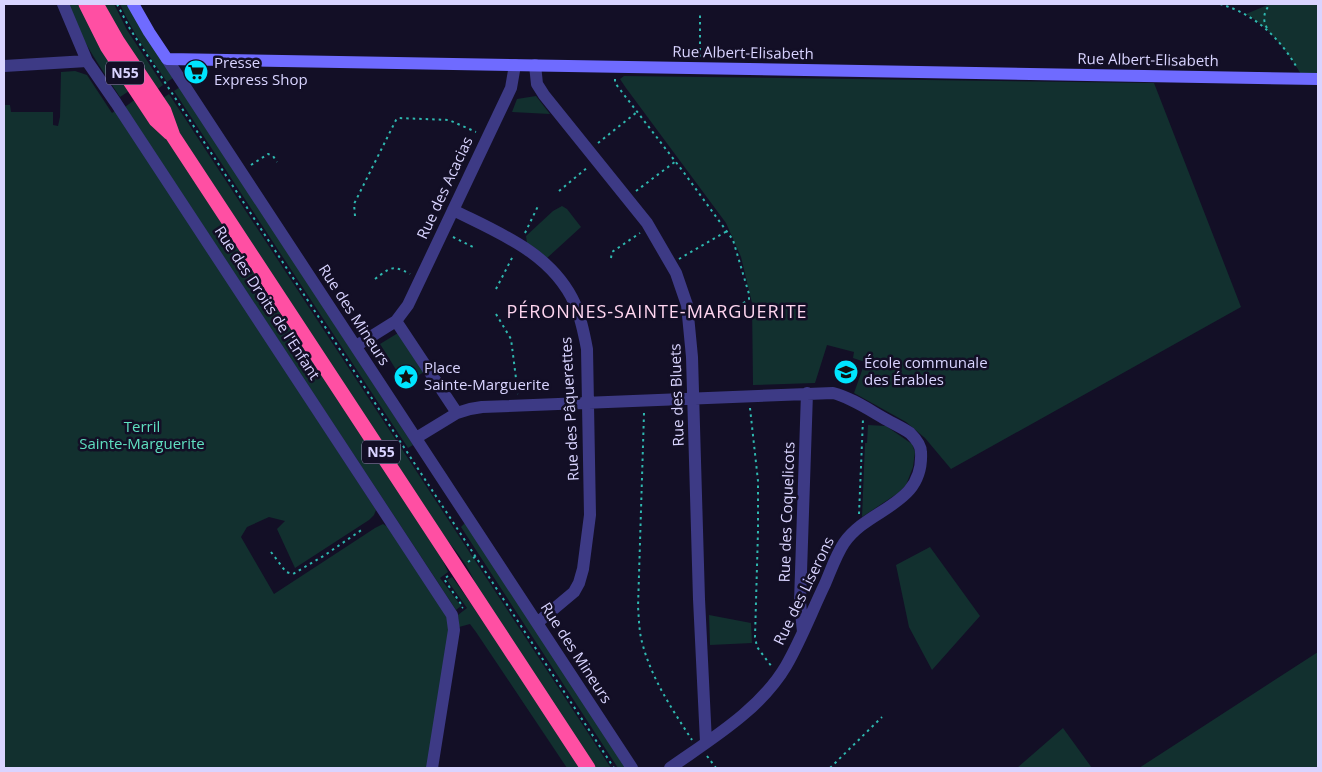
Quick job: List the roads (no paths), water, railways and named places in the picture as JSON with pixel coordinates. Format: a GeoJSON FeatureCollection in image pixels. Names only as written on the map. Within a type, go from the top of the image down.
{"type":"FeatureCollection","features":[{"type":"Feature","properties":{"kind":"highway","name":"N55"},"geometry":{"type":"LineString","coordinates":[[86,4],[107,46],[131,83],[156,120],[173,136],[588,768]]}},
{"type":"Feature","properties":{"kind":"highway","name":"N55"},"geometry":{"type":"LineString","coordinates":[[96,4],[117,41],[164,111],[173,136]]}},
{"type":"Feature","properties":{"kind":"street","name":"Rue des Droits de l'Enfant"},"geometry":{"type":"LineString","coordinates":[[63,4],[88,61],[452,615],[454,630],[451,654],[432,768]]}},
{"type":"Feature","properties":{"kind":"street","name":"Rue des Mineurs"},"geometry":{"type":"LineString","coordinates":[[133,4],[148,32],[632,768]]}},
{"type":"Feature","properties":{"kind":"street","name":"Rue Albert-Elisabeth"},"geometry":{"type":"LineString","coordinates":[[167,59],[1318,79]]}},
{"type":"Feature","properties":{"kind":"street"},"geometry":{"type":"LineString","coordinates":[[4,66],[88,61]]}},
{"type":"Feature","properties":{"kind":"street","name":"Rue des Acacias"},"geometry":{"type":"LineString","coordinates":[[396,321],[408,305],[511,88],[515,65]]}},
{"type":"Feature","properties":{"kind":"street","name":"Rue des Bluets"},"geometry":{"type":"LineString","coordinates":[[535,65],[537,84],[540,90],[650,227],[684,292],[689,320],[694,398],[703,745]]}},
{"type":"Feature","properties":{"kind":"street","name":"Rue des Pâquerettes"},"geometry":{"type":"LineString","coordinates":[[452,210],[527,248],[542,259],[566,289],[574,303],[583,329],[589,403],[590,514],[580,578],[574,592],[537,623]]}},
{"type":"Feature","properties":{"kind":"street"},"geometry":{"type":"LineString","coordinates":[[356,346],[396,321],[457,413],[416,438]]}},
{"type":"Feature","properties":{"kind":"street","name":"Rue des Coquelicots"},"geometry":{"type":"LineString","coordinates":[[803,632],[800,602],[807,393]]}},
{"type":"Feature","properties":{"kind":"street","name":"Rue des Liserons"},"geometry":{"type":"LineString","coordinates":[[457,413],[475,408],[832,393],[863,406],[910,433],[919,445],[922,454],[917,478],[910,491],[858,529],[844,543],[803,632],[780,676],[762,697],[703,745],[670,768]]}},
{"type":"Feature","properties":{"kind":"place","name":"Presse Express Shop"},"geometry":{"type":"Point","coordinates":[196,72]}},
{"type":"Feature","properties":{"kind":"place","name":"École communale des Érables"},"geometry":{"type":"Point","coordinates":[846,372]}},
{"type":"Feature","properties":{"kind":"place","name":"Place Sainte-Marguerite"},"geometry":{"type":"Point","coordinates":[406,377]}},
{"type":"Feature","properties":{"kind":"district","name":"PÉRONNES-SAINTE-MARGUERITE"},"geometry":{"type":"Point","coordinates":[657,312]}},
{"type":"Feature","properties":{"kind":"park label","name":"Terril Sainte-Marguerite"},"geometry":{"type":"Point","coordinates":[142,436]}}]}
